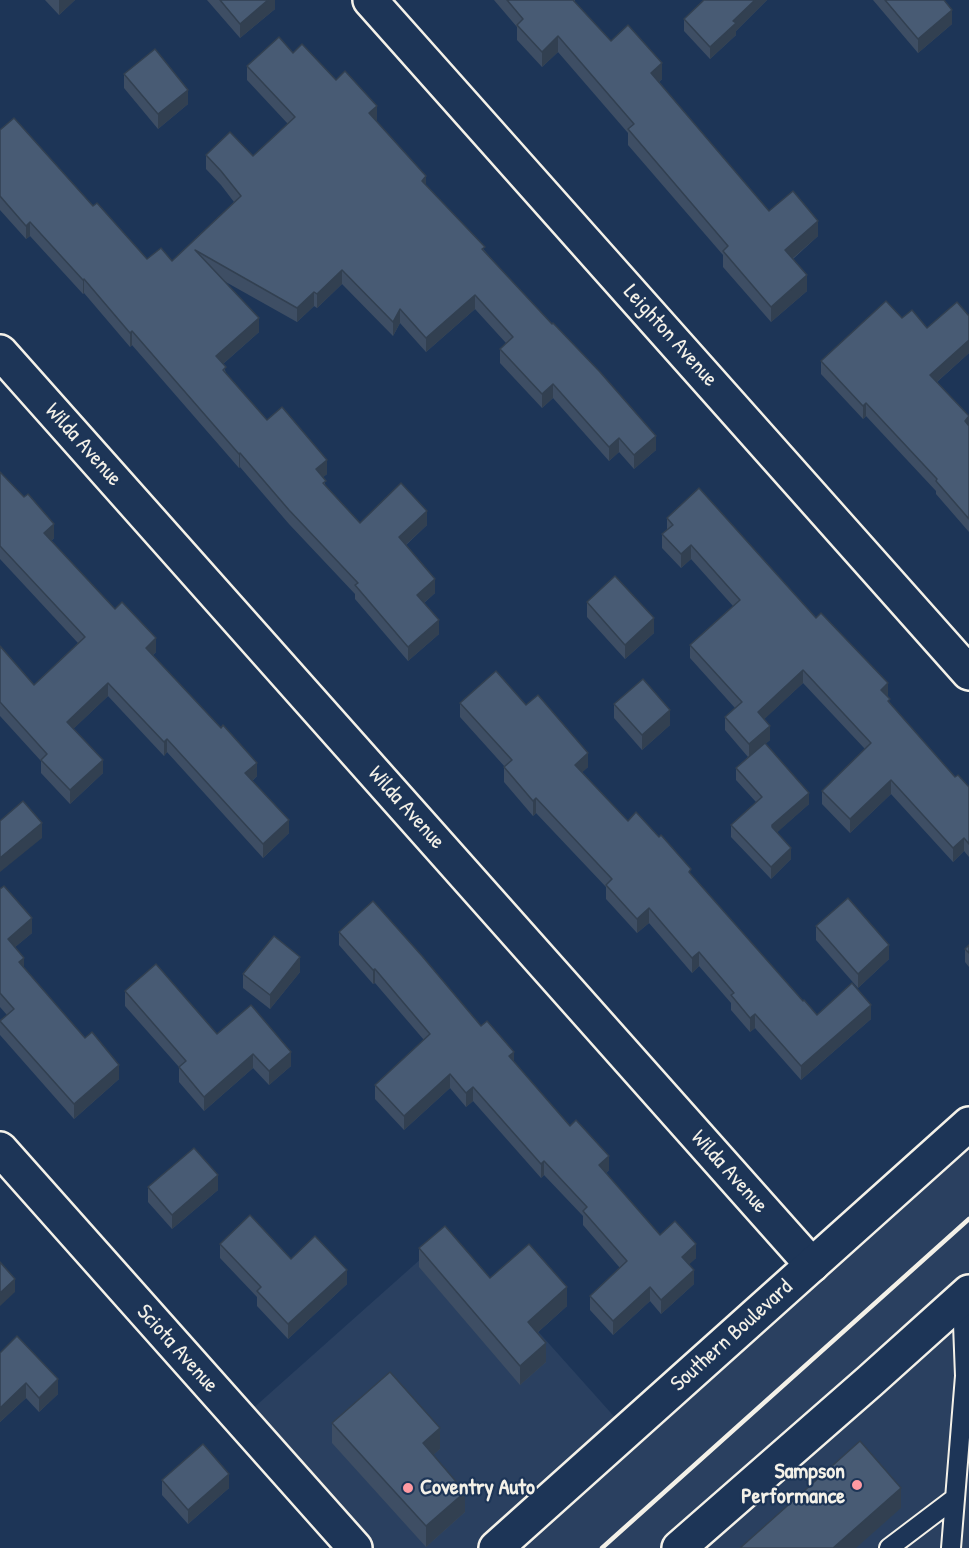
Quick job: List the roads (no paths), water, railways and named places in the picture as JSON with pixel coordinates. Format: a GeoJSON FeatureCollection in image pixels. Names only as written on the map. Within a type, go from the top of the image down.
{"type":"FeatureCollection","features":[{"type":"Feature","properties":{"kind":"street","name":"Leighton Avenue"},"geometry":{"type":"LineString","coordinates":[[370,0],[969,673]]}},
{"type":"Feature","properties":{"kind":"street","name":"Wilda Avenue"},"geometry":{"type":"LineString","coordinates":[[0,352],[812,1265]]}},
{"type":"Feature","properties":{"kind":"street","name":"Southern Boulevard"},"geometry":{"type":"LineString","coordinates":[[496,1548],[969,1124]]}},
{"type":"Feature","properties":{"kind":"street","name":"Sciota Avenue"},"geometry":{"type":"LineString","coordinates":[[0,1149],[354,1548]]}},
{"type":"Feature","properties":{"kind":"street"},"geometry":{"type":"LineString","coordinates":[[679,1548],[965,1295]]}},
{"type":"Feature","properties":{"kind":"lane"},"geometry":{"type":"LineString","coordinates":[[951,1548],[965,1376],[965,1295]]}},
{"type":"Feature","properties":{"kind":"lane"},"geometry":{"type":"LineString","coordinates":[[890,1548],[955,1498]]}},
{"type":"Feature","properties":{"kind":"railway"},"geometry":{"type":"LineString","coordinates":[[602,1548],[969,1219]]}},
{"type":"Feature","properties":{"kind":"place","name":"Sampson Performance"},"geometry":{"type":"Point","coordinates":[857,1485]}},
{"type":"Feature","properties":{"kind":"place","name":"Coventry Auto"},"geometry":{"type":"Point","coordinates":[408,1488]}}]}
